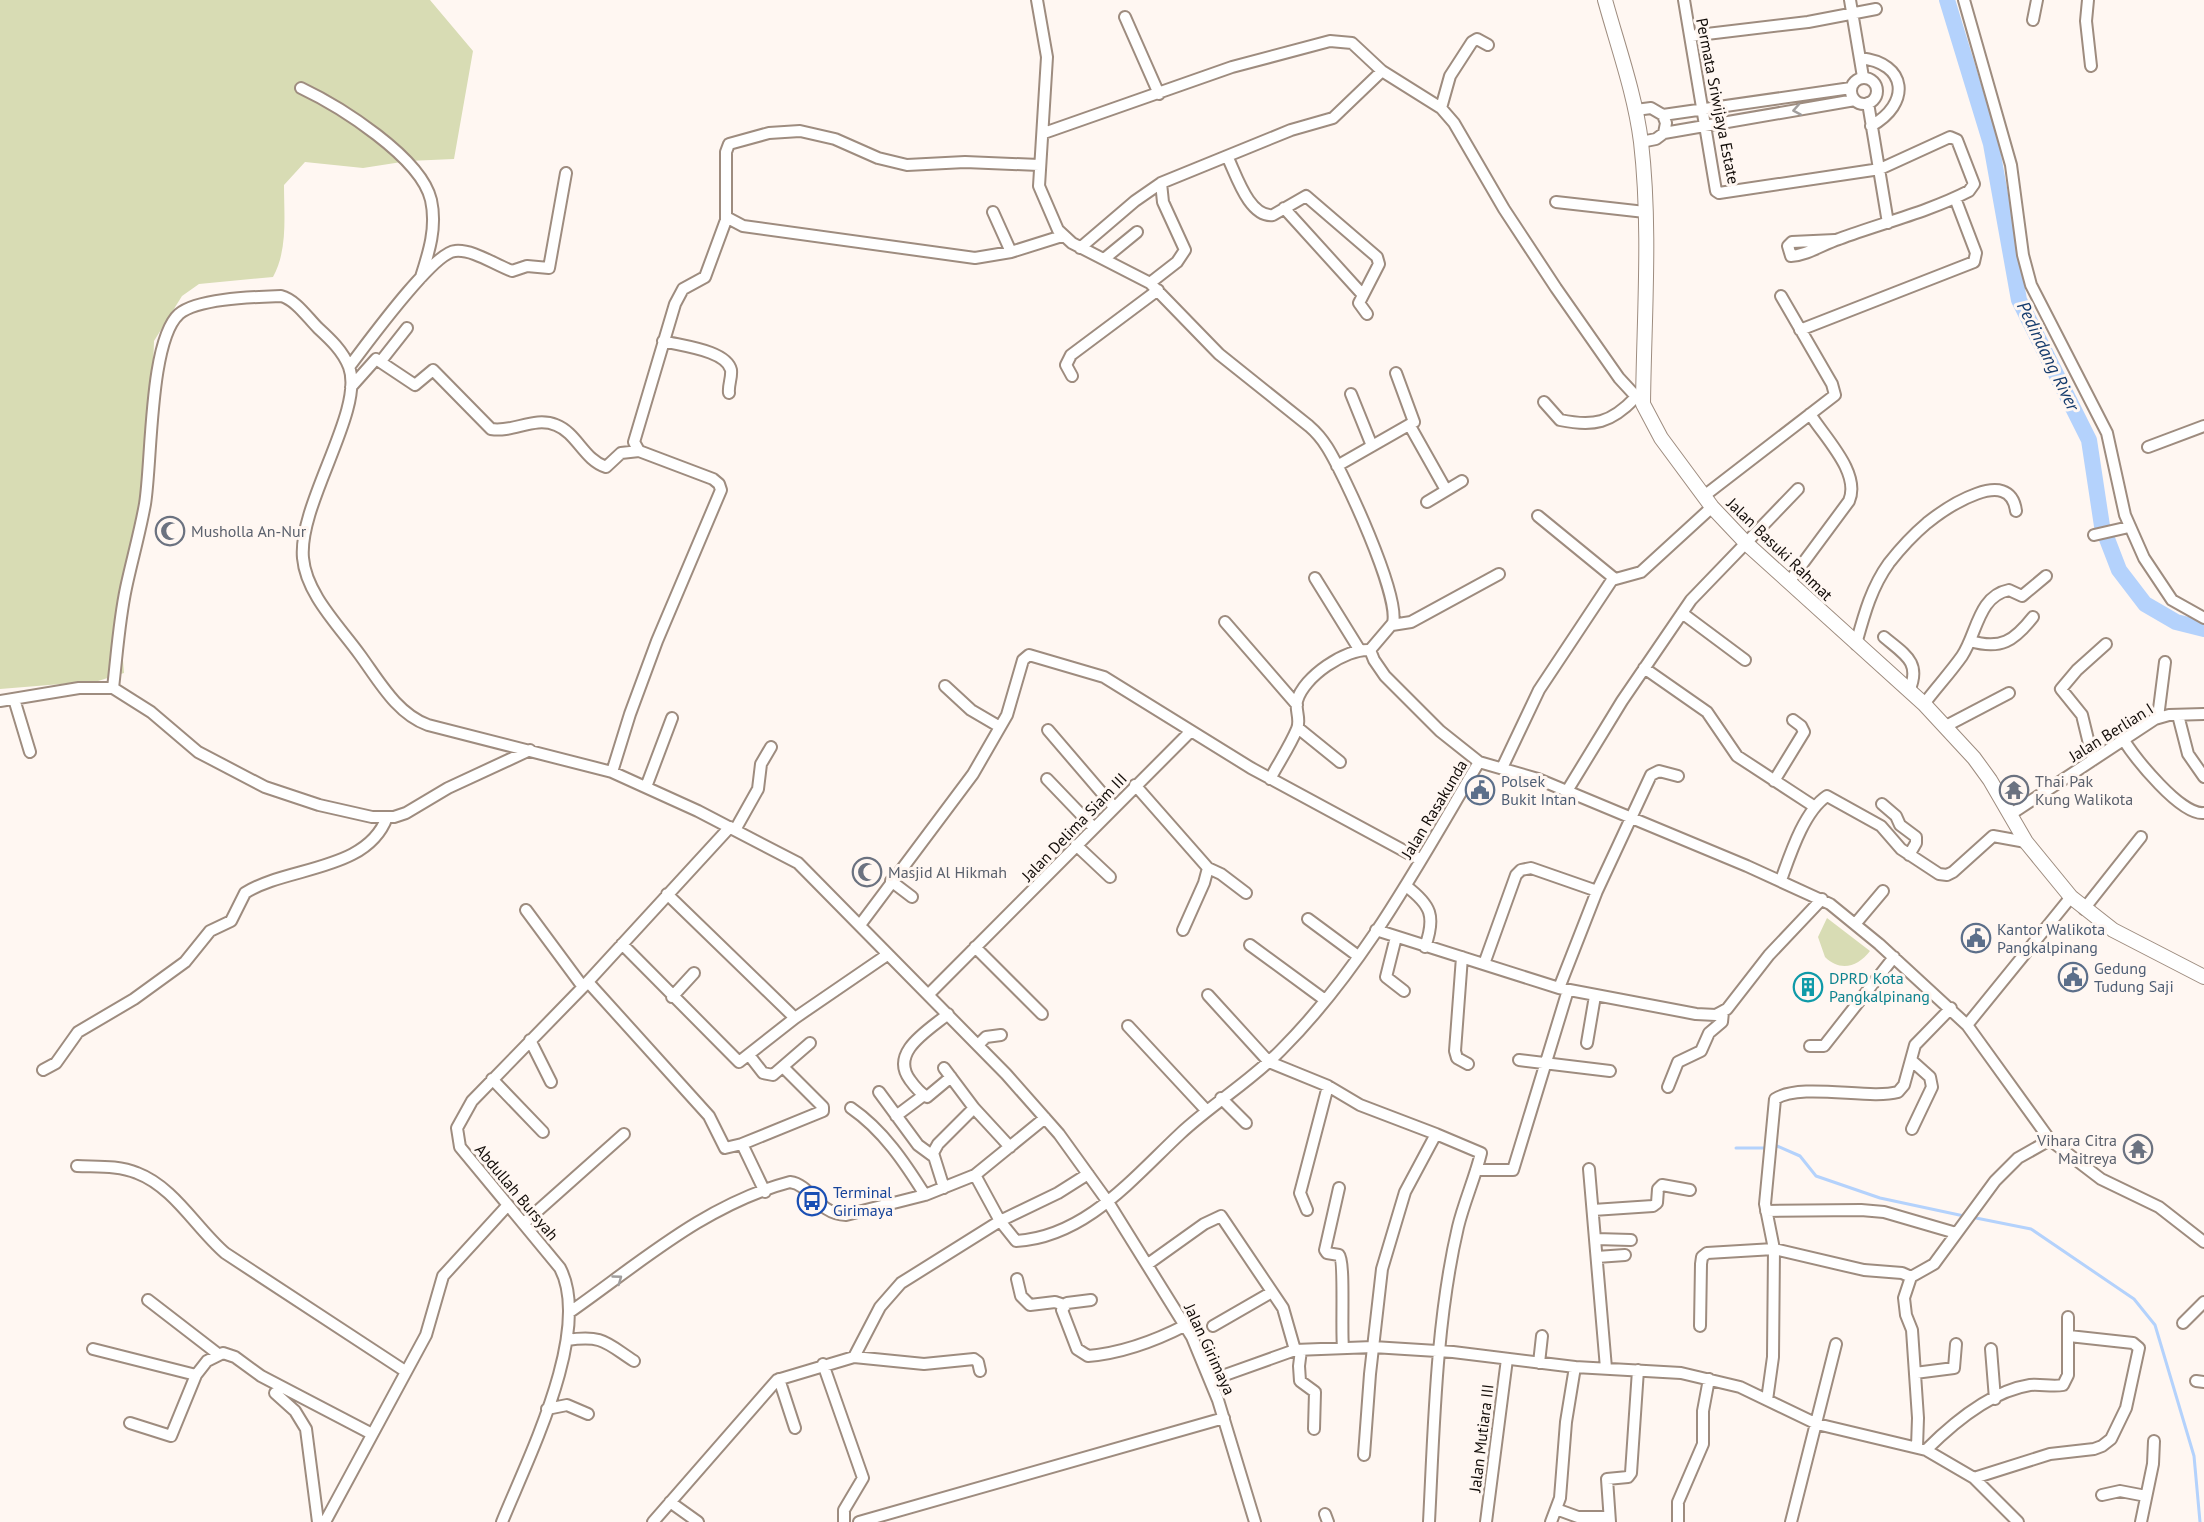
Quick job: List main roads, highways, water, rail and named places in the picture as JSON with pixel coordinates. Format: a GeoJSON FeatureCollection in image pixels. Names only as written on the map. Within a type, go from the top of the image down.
{"type":"FeatureCollection","features":[{"type":"Feature","properties":{"kind":"waterway","name":"Pedindang River"},"geometry":{"type":"LineString","coordinates":[[1947,0],[1991,144],[2019,300],[2089,440],[2102,526],[2119,570],[2145,604],[2176,622],[2204,629]]}},
{"type":"Feature","properties":{"kind":"waterway"},"geometry":{"type":"LineString","coordinates":[[1777,1146],[1800,1156],[1816,1176],[1880,1198],[1964,1216]]}},
{"type":"Feature","properties":{"kind":"waterway"},"geometry":{"type":"LineString","coordinates":[[1736,1148],[1765,1148]]}},
{"type":"Feature","properties":{"kind":"waterway"},"geometry":{"type":"LineString","coordinates":[[1971,1217],[2031,1229],[2134,1299],[2155,1325],[2194,1456],[2200,1522]]}},
{"type":"Feature","properties":{"kind":"place","name":"Musholla An-Nur"},"geometry":{"type":"Point","coordinates":[170,531]}},
{"type":"Feature","properties":{"kind":"place","name":"Polsek Bukit Intan"},"geometry":{"type":"Point","coordinates":[1480,790]}},
{"type":"Feature","properties":{"kind":"place","name":"Thai Pak Kung Walikota"},"geometry":{"type":"Point","coordinates":[2014,790]}},
{"type":"Feature","properties":{"kind":"place","name":"Masjid Al Hikmah"},"geometry":{"type":"Point","coordinates":[867,872]}},
{"type":"Feature","properties":{"kind":"place","name":"Kantor Walikota Pangkalpinang"},"geometry":{"type":"Point","coordinates":[1976,938]}},
{"type":"Feature","properties":{"kind":"place","name":"Gedung Tudung Saji"},"geometry":{"type":"Point","coordinates":[2073,977]}},
{"type":"Feature","properties":{"kind":"place","name":"DPRD Kota Pangkalpinang"},"geometry":{"type":"Point","coordinates":[1808,987]}},
{"type":"Feature","properties":{"kind":"place","name":"Vihara Citra Maitreya"},"geometry":{"type":"Point","coordinates":[2138,1149]}},
{"type":"Feature","properties":{"kind":"place","name":"Terminal Girimaya"},"geometry":{"type":"Point","coordinates":[812,1201]}}]}
